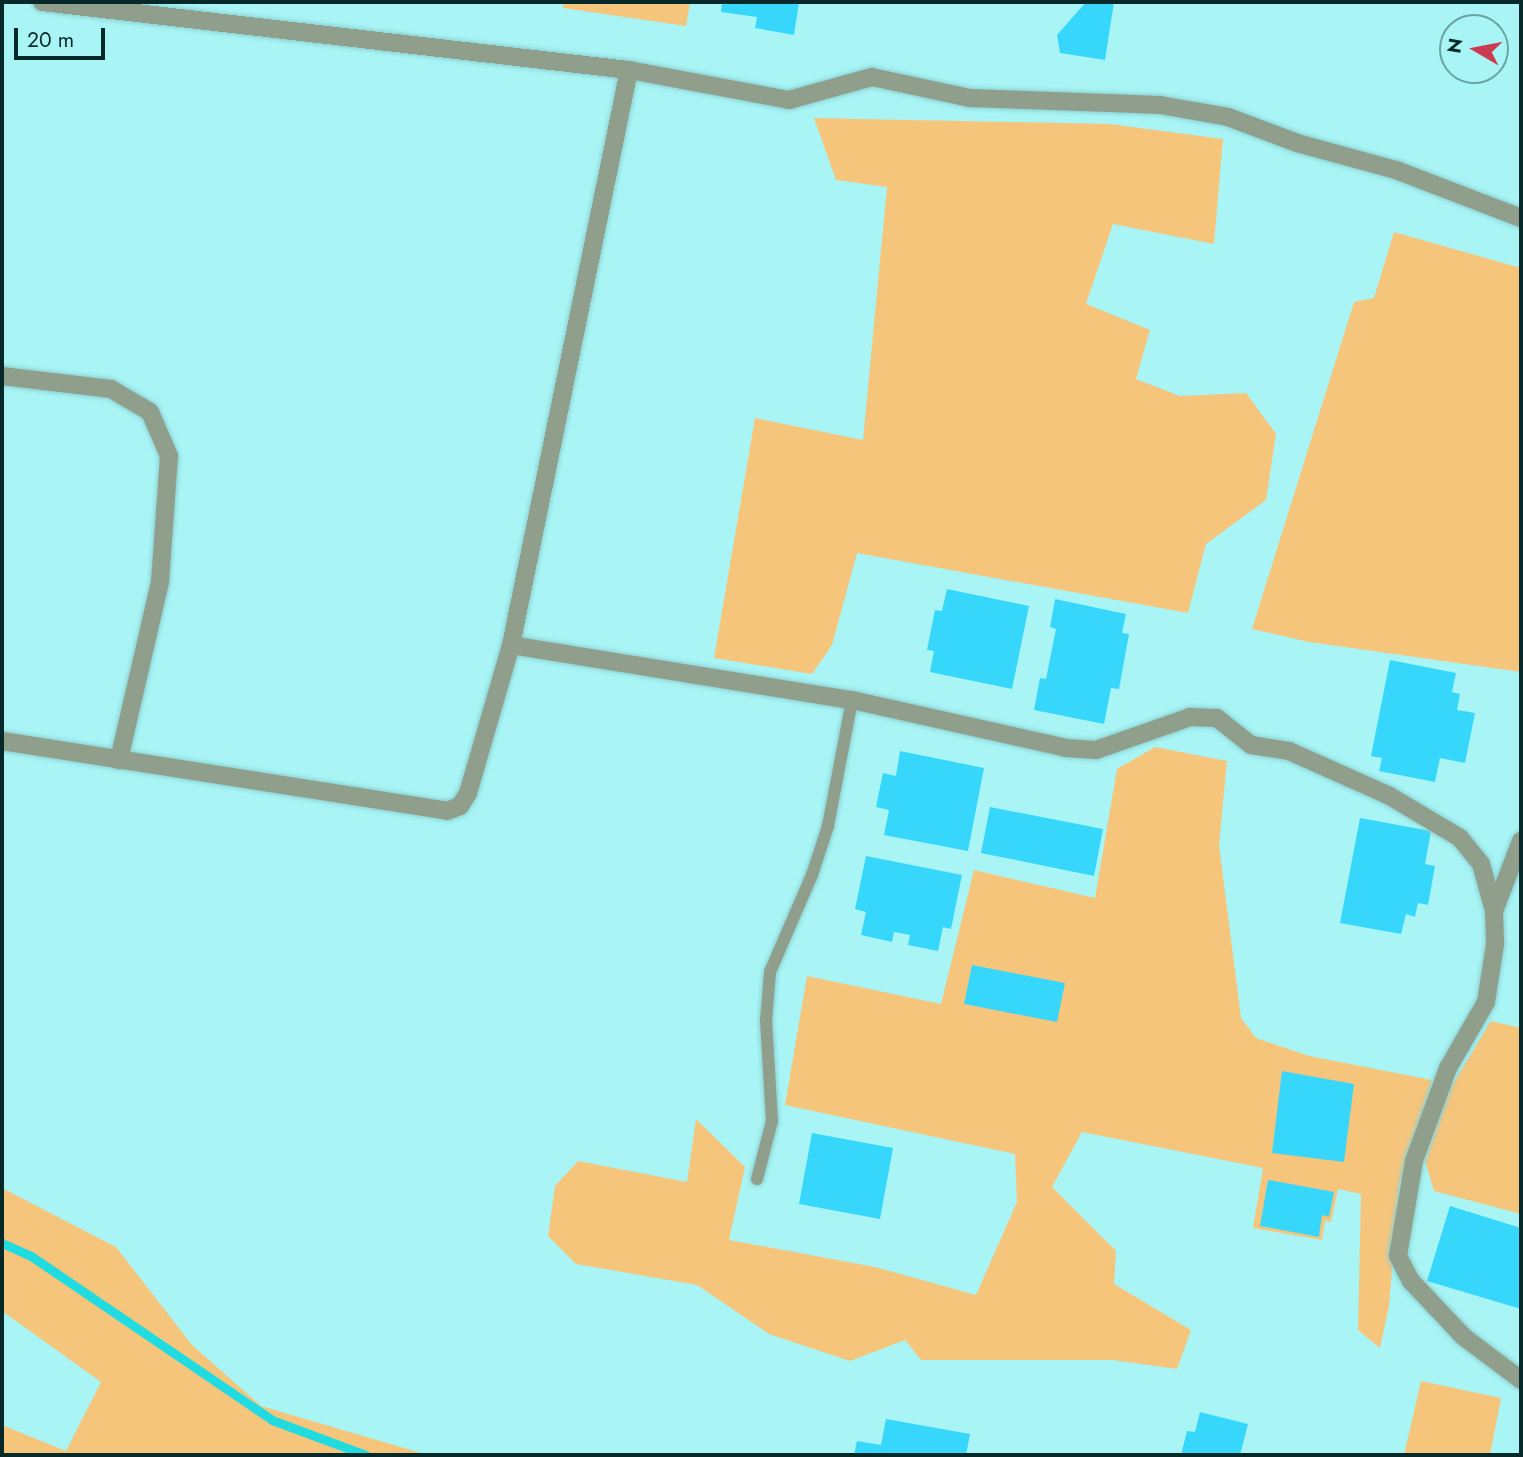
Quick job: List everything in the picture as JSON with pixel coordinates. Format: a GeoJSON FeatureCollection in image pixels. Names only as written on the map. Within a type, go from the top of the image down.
{"type":"FeatureCollection","features":[{"type":"Feature","properties":{"kind":"street"},"geometry":{"type":"LineString","coordinates":[[41,2],[88,4],[629,70],[789,100],[872,77],[970,98],[1160,105],[1228,117],[1297,143],[1396,170],[1521,218]]}},
{"type":"Feature","properties":{"kind":"street"},"geometry":{"type":"LineString","coordinates":[[2,741],[447,811],[460,806],[468,793],[511,645],[629,70]]}},
{"type":"Feature","properties":{"kind":"street"},"geometry":{"type":"LineString","coordinates":[[2,376],[111,389],[150,412],[169,456],[160,582],[119,760]]}},
{"type":"Feature","properties":{"kind":"street"},"geometry":{"type":"LineString","coordinates":[[511,645],[852,700],[1096,750],[1190,717],[1217,718],[1251,745],[1289,751],[1388,795],[1460,838],[1480,863],[1494,911],[1495,944],[1486,1002],[1448,1068],[1414,1161],[1398,1256],[1410,1281],[1464,1336],[1521,1380]]}},
{"type":"Feature","properties":{"kind":"street"},"geometry":{"type":"LineString","coordinates":[[1494,911],[1521,842]]}},
{"type":"Feature","properties":{"kind":"lane"},"geometry":{"type":"LineString","coordinates":[[757,1179],[772,1121],[766,1021],[770,972],[824,838],[852,700]]}},
{"type":"Feature","properties":{"kind":"shaded area"},"geometry":{"type":"Polygon","coordinates":[[[563,2],[690,2],[686,26],[563,8],[563,2]]]}},
{"type":"Feature","properties":{"kind":"shaded area"},"geometry":{"type":"Polygon","coordinates":[[[814,118],[1110,124],[1223,139],[1214,244],[1113,224],[1086,304],[1150,330],[1136,379],[1180,396],[1246,393],[1276,434],[1266,500],[1206,544],[1188,613],[857,553],[832,645],[812,674],[714,658],[755,418],[863,440],[887,187],[836,180],[814,118]]]}},
{"type":"Feature","properties":{"kind":"shaded area"},"geometry":{"type":"Polygon","coordinates":[[[1394,232],[1521,268],[1521,672],[1309,642],[1252,629],[1354,302],[1374,298],[1394,232]]]}},
{"type":"Feature","properties":{"kind":"shaded area"},"geometry":{"type":"Polygon","coordinates":[[[1155,747],[1227,761],[1219,845],[1241,1018],[1256,1038],[1309,1056],[1432,1080],[1399,1186],[1389,1306],[1380,1348],[1358,1330],[1361,1194],[1338,1189],[1331,1222],[1325,1221],[1322,1240],[1253,1228],[1263,1168],[1082,1132],[1052,1187],[1116,1251],[1114,1284],[1191,1330],[1177,1369],[1113,1360],[921,1360],[905,1340],[850,1361],[769,1334],[697,1285],[576,1264],[548,1236],[555,1186],[578,1161],[687,1182],[696,1119],[745,1167],[729,1240],[875,1267],[976,1295],[1017,1202],[1015,1154],[785,1105],[807,976],[941,1004],[974,870],[1095,898],[1117,769],[1155,747]]]}},
{"type":"Feature","properties":{"kind":"shaded area"},"geometry":{"type":"Polygon","coordinates":[[[1491,1021],[1521,1028],[1521,1214],[1434,1191],[1425,1161],[1451,1087],[1491,1021]]]}},
{"type":"Feature","properties":{"kind":"shaded area"},"geometry":{"type":"Polygon","coordinates":[[[2,1188],[116,1247],[192,1345],[261,1406],[428,1455],[2,1455],[2,1425],[66,1451],[101,1382],[2,1311],[2,1188]]]}},
{"type":"Feature","properties":{"kind":"shaded area"},"geometry":{"type":"Polygon","coordinates":[[[1421,1381],[1501,1398],[1490,1455],[1404,1455],[1421,1381]]]}},
{"type":"Feature","properties":{"kind":"building"},"geometry":{"type":"Polygon","coordinates":[[[722,2],[799,2],[794,35],[755,28],[757,17],[721,12],[722,2]]]}},
{"type":"Feature","properties":{"kind":"building"},"geometry":{"type":"Polygon","coordinates":[[[1086,2],[1114,2],[1105,60],[1060,53],[1057,35],[1086,2]]]}},
{"type":"Feature","properties":{"kind":"building"},"geometry":{"type":"Polygon","coordinates":[[[947,589],[1029,606],[1012,689],[930,672],[934,651],[927,650],[935,610],[942,611],[947,589]]]}},
{"type":"Feature","properties":{"kind":"building"},"geometry":{"type":"Polygon","coordinates":[[[1055,599],[1126,614],[1122,633],[1129,634],[1119,689],[1111,688],[1104,724],[1034,710],[1040,678],[1046,679],[1056,629],[1050,627],[1055,599]]]}},
{"type":"Feature","properties":{"kind":"building"},"geometry":{"type":"Polygon","coordinates":[[[1390,660],[1456,673],[1452,692],[1460,694],[1457,710],[1475,713],[1465,763],[1440,758],[1435,782],[1379,771],[1382,758],[1371,756],[1390,660]]]}},
{"type":"Feature","properties":{"kind":"building"},"geometry":{"type":"Polygon","coordinates":[[[900,751],[984,768],[968,851],[884,835],[889,810],[876,807],[883,773],[896,776],[900,751]]]}},
{"type":"Feature","properties":{"kind":"building"},"geometry":{"type":"Polygon","coordinates":[[[990,807],[1103,829],[1094,876],[981,853],[990,807]]]}},
{"type":"Feature","properties":{"kind":"building"},"geometry":{"type":"Polygon","coordinates":[[[1360,818],[1431,831],[1425,864],[1435,866],[1428,905],[1418,903],[1415,917],[1406,914],[1401,934],[1340,923],[1360,818]]]}},
{"type":"Feature","properties":{"kind":"building"},"geometry":{"type":"Polygon","coordinates":[[[866,856],[962,875],[951,929],[943,927],[938,951],[908,945],[910,935],[894,932],[892,942],[861,935],[866,912],[855,909],[866,856]]]}},
{"type":"Feature","properties":{"kind":"building"},"geometry":{"type":"Polygon","coordinates":[[[972,965],[1065,983],[1057,1022],[964,1004],[972,965]]]}},
{"type":"Feature","properties":{"kind":"building"},"geometry":{"type":"Polygon","coordinates":[[[1282,1071],[1354,1084],[1344,1162],[1272,1153],[1282,1071]]]}},
{"type":"Feature","properties":{"kind":"building"},"geometry":{"type":"Polygon","coordinates":[[[812,1133],[893,1148],[880,1219],[799,1204],[812,1133]]]}},
{"type":"Feature","properties":{"kind":"building"},"geometry":{"type":"Polygon","coordinates":[[[1268,1180],[1334,1192],[1329,1217],[1322,1215],[1319,1237],[1260,1226],[1268,1180]]]}},
{"type":"Feature","properties":{"kind":"building"},"geometry":{"type":"Polygon","coordinates":[[[1450,1206],[1521,1228],[1521,1309],[1427,1281],[1450,1206]]]}},
{"type":"Feature","properties":{"kind":"building"},"geometry":{"type":"Polygon","coordinates":[[[1200,1412],[1248,1424],[1240,1455],[1181,1455],[1187,1431],[1195,1432],[1200,1412]]]}},
{"type":"Feature","properties":{"kind":"building"},"geometry":{"type":"Polygon","coordinates":[[[886,1419],[970,1434],[966,1455],[854,1455],[857,1441],[881,1445],[886,1419]]]}},
{"type":"Feature","properties":{"kind":"waterway"},"geometry":{"type":"LineString","coordinates":[[2,1243],[31,1256],[272,1420],[366,1455]]}}]}
